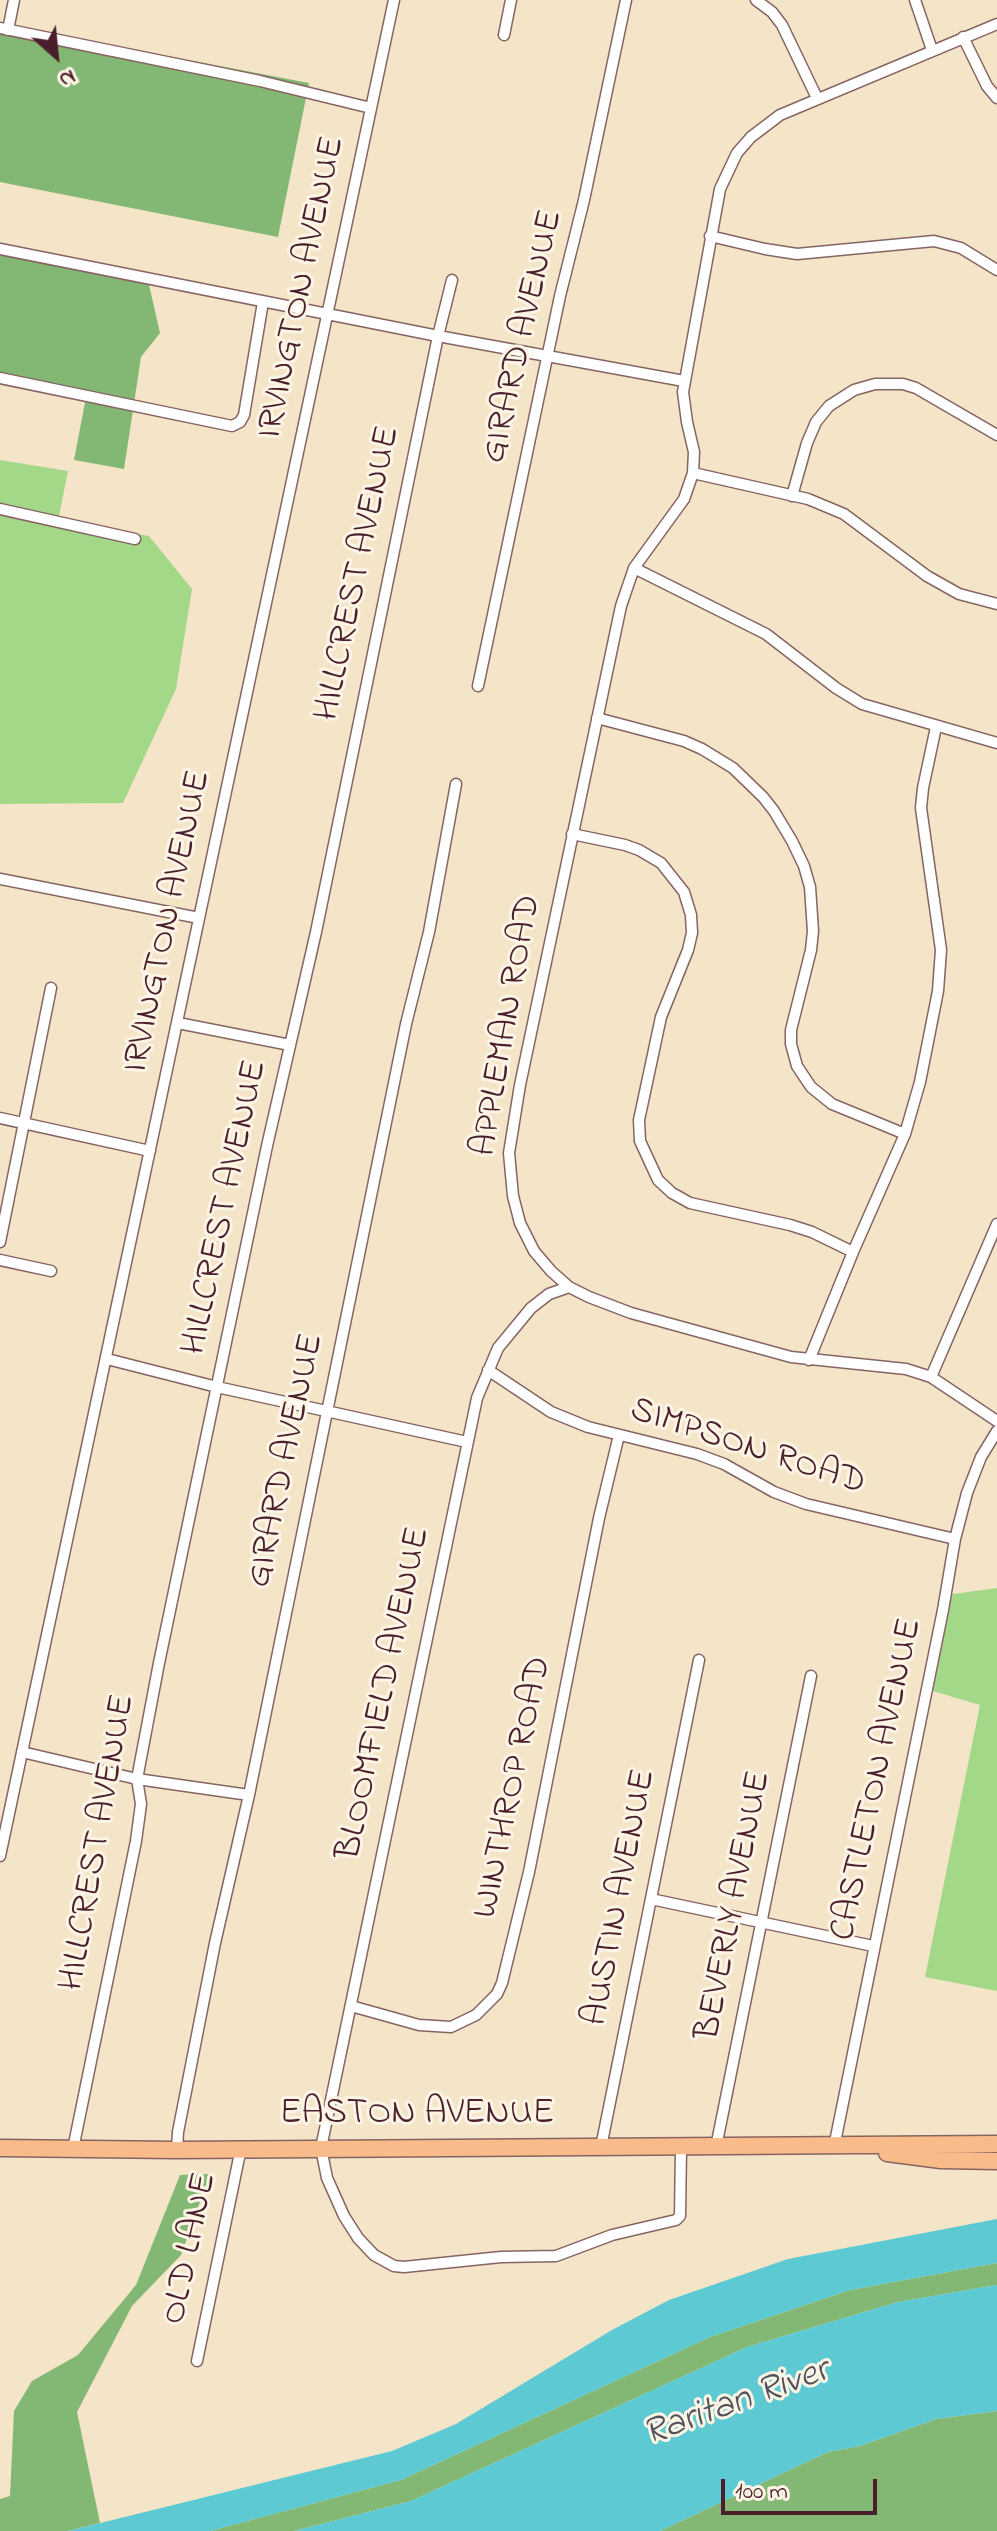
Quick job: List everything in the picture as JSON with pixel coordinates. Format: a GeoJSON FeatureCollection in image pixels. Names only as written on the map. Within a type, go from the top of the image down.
{"type":"FeatureCollection","features":[{"type":"Feature","properties":{"kind":"main road","name":"EASTON AVENUE"},"geometry":{"type":"LineString","coordinates":[[0,2148],[177,2150],[997,2144]]}},
{"type":"Feature","properties":{"kind":"main road","name":"EASTON AVENUE"},"geometry":{"type":"LineString","coordinates":[[834,2147],[941,2160],[997,2161]]}},
{"type":"Feature","properties":{"kind":"street"},"geometry":{"type":"LineString","coordinates":[[14,0],[4,29],[260,81],[371,108]]}},
{"type":"Feature","properties":{"kind":"street","name":"IRVINGTON AVENUE"},"geometry":{"type":"LineString","coordinates":[[0,1856],[394,0]]}},
{"type":"Feature","properties":{"kind":"street"},"geometry":{"type":"LineString","coordinates":[[504,35],[511,0]]}},
{"type":"Feature","properties":{"kind":"street","name":"GIRARD AVENUE"},"geometry":{"type":"LineString","coordinates":[[478,686],[626,0]]}},
{"type":"Feature","properties":{"kind":"street"},"geometry":{"type":"LineString","coordinates":[[756,0],[772,12],[782,25],[817,98]]}},
{"type":"Feature","properties":{"kind":"street"},"geometry":{"type":"LineString","coordinates":[[915,0],[932,50]]}},
{"type":"Feature","properties":{"kind":"street"},"geometry":{"type":"LineString","coordinates":[[997,24],[780,115],[751,137],[737,153],[720,189],[683,392],[694,452],[693,473],[808,499],[844,514],[927,576],[959,594],[997,604]]}},
{"type":"Feature","properties":{"kind":"street"},"geometry":{"type":"LineString","coordinates":[[963,37],[987,86],[997,98]]}},
{"type":"Feature","properties":{"kind":"street"},"geometry":{"type":"LineString","coordinates":[[710,236],[797,254],[934,241],[961,248],[997,270]]}},
{"type":"Feature","properties":{"kind":"street"},"geometry":{"type":"LineString","coordinates":[[0,249],[438,336],[684,381]]}},
{"type":"Feature","properties":{"kind":"street","name":"HILLCREST AVENUE"},"geometry":{"type":"LineString","coordinates":[[73,2149],[136,1841],[141,1804],[137,1779],[452,280]]}},
{"type":"Feature","properties":{"kind":"street"},"geometry":{"type":"LineString","coordinates":[[0,378],[232,426],[240,422],[244,415],[263,302]]}},
{"type":"Feature","properties":{"kind":"street"},"geometry":{"type":"LineString","coordinates":[[792,496],[816,422],[829,406],[854,390],[875,384],[903,384],[916,388],[997,435]]}},
{"type":"Feature","properties":{"kind":"street","name":"APPLEMAN ROAD"},"geometry":{"type":"LineString","coordinates":[[693,473],[684,499],[634,568],[621,606],[520,1085],[509,1153],[513,1196],[520,1223],[534,1251],[551,1271],[569,1287],[589,1297],[631,1313],[791,1357],[906,1369],[931,1377],[997,1421]]}},
{"type":"Feature","properties":{"kind":"street"},"geometry":{"type":"LineString","coordinates":[[0,509],[135,539]]}},
{"type":"Feature","properties":{"kind":"street"},"geometry":{"type":"LineString","coordinates":[[634,568],[766,634],[862,704],[997,743]]}},
{"type":"Feature","properties":{"kind":"street"},"geometry":{"type":"LineString","coordinates":[[597,718],[684,741],[702,749],[733,768],[774,811],[804,866],[810,887],[811,950],[791,1030],[797,1066],[811,1087],[832,1104],[905,1134]]}},
{"type":"Feature","properties":{"kind":"street"},"geometry":{"type":"LineString","coordinates":[[809,1360],[905,1134],[920,1082],[938,991],[941,950],[921,808],[936,727]]}},
{"type":"Feature","properties":{"kind":"street","name":"GIRARD AVENUE"},"geometry":{"type":"LineString","coordinates":[[177,2150],[215,1943],[249,1795],[406,1024],[429,932],[456,784]]}},
{"type":"Feature","properties":{"kind":"street"},"geometry":{"type":"LineString","coordinates":[[572,834],[625,845],[661,863],[684,892],[691,915],[692,933],[688,950],[661,1017],[639,1120],[640,1141],[658,1180],[690,1203],[790,1225],[853,1252]]}},
{"type":"Feature","properties":{"kind":"street"},"geometry":{"type":"LineString","coordinates":[[0,879],[199,918]]}},
{"type":"Feature","properties":{"kind":"street"},"geometry":{"type":"LineString","coordinates":[[0,1242],[51,988]]}},
{"type":"Feature","properties":{"kind":"street"},"geometry":{"type":"LineString","coordinates":[[178,1023],[290,1045]]}},
{"type":"Feature","properties":{"kind":"street"},"geometry":{"type":"LineString","coordinates":[[0,1118],[150,1151]]}},
{"type":"Feature","properties":{"kind":"street"},"geometry":{"type":"LineString","coordinates":[[931,1377],[997,1224]]}},
{"type":"Feature","properties":{"kind":"street"},"geometry":{"type":"LineString","coordinates":[[0,1260],[51,1271]]}},
{"type":"Feature","properties":{"kind":"street","name":"BLOOMFIELD AVENUE"},"geometry":{"type":"LineString","coordinates":[[321,2148],[477,1398],[498,1348],[531,1308],[549,1294],[569,1287]]}},
{"type":"Feature","properties":{"kind":"street"},"geometry":{"type":"LineString","coordinates":[[107,1359],[217,1387],[467,1442]]}},
{"type":"Feature","properties":{"kind":"street","name":"SIMPSON ROAD"},"geometry":{"type":"LineString","coordinates":[[488,1370],[551,1412],[588,1427],[697,1454],[724,1464],[774,1492],[806,1504],[955,1539]]}},
{"type":"Feature","properties":{"kind":"street","name":"CASTLETON AVENUE"},"geometry":{"type":"LineString","coordinates":[[834,2147],[955,1539],[967,1493],[981,1457],[997,1431]]}},
{"type":"Feature","properties":{"kind":"street","name":"WINTHROP ROAD"},"geometry":{"type":"LineString","coordinates":[[351,2006],[419,2025],[451,2027],[476,2015],[497,1994],[529,1872],[599,1518],[619,1435]]}},
{"type":"Feature","properties":{"kind":"street","name":"AUSTIN AVENUE"},"geometry":{"type":"LineString","coordinates":[[601,2147],[699,1660]]}},
{"type":"Feature","properties":{"kind":"street","name":"BEVERLY AVENUE"},"geometry":{"type":"LineString","coordinates":[[716,2147],[811,1676]]}},
{"type":"Feature","properties":{"kind":"street"},"geometry":{"type":"LineString","coordinates":[[22,1752],[137,1779],[249,1795]]}},
{"type":"Feature","properties":{"kind":"street"},"geometry":{"type":"LineString","coordinates":[[651,1899],[873,1946]]}},
{"type":"Feature","properties":{"kind":"street"},"geometry":{"type":"LineString","coordinates":[[321,2148],[327,2178],[358,2238],[374,2255],[394,2266],[404,2267],[501,2257],[556,2256],[612,2235],[676,2220],[680,2216],[681,2147]]}},
{"type":"Feature","properties":{"kind":"street","name":"OLD LANE"},"geometry":{"type":"LineString","coordinates":[[197,2361],[241,2148]]}},
{"type":"Feature","properties":{"kind":"green space"},"geometry":{"type":"Polygon","coordinates":[[[0,24],[309,83],[278,237],[0,182],[0,24]]]}},
{"type":"Feature","properties":{"kind":"green space"},"geometry":{"type":"Polygon","coordinates":[[[0,246],[147,276],[160,333],[141,357],[124,469],[74,460],[87,392],[0,375],[0,246]]]}},
{"type":"Feature","properties":{"kind":"green space"},"geometry":{"type":"Polygon","coordinates":[[[0,460],[68,471],[58,521],[149,536],[192,589],[176,689],[123,803],[0,804],[0,460]]]}},
{"type":"Feature","properties":{"kind":"green space"},"geometry":{"type":"Polygon","coordinates":[[[997,1588],[997,1991],[925,1977],[980,1705],[926,1689],[946,1595],[997,1588]]]}},
{"type":"Feature","properties":{"kind":"green space"},"geometry":{"type":"Polygon","coordinates":[[[210,2174],[181,2255],[132,2306],[77,2412],[100,2523],[68,2531],[0,2531],[0,2499],[10,2496],[14,2411],[32,2381],[78,2355],[136,2285],[180,2175],[210,2174]]]}},
{"type":"Feature","properties":{"kind":"green space"},"geometry":{"type":"Polygon","coordinates":[[[997,2263],[997,2285],[898,2302],[747,2347],[411,2501],[294,2531],[210,2531],[401,2480],[710,2337],[850,2290],[997,2263]]]}},
{"type":"Feature","properties":{"kind":"green space"},"geometry":{"type":"Polygon","coordinates":[[[997,2411],[997,2531],[660,2531],[828,2452],[860,2446],[936,2419],[997,2411]]]}},
{"type":"Feature","properties":{"kind":"water"},"geometry":{"type":"Polygon","coordinates":[[[997,2219],[997,2263],[850,2290],[710,2337],[401,2480],[210,2531],[68,2531],[392,2451],[456,2424],[612,2330],[669,2300],[788,2259],[997,2219]]]}},
{"type":"Feature","properties":{"kind":"water","name":"Raritan River"},"geometry":{"type":"Polygon","coordinates":[[[997,2285],[997,2411],[936,2419],[860,2446],[828,2452],[660,2531],[294,2531],[411,2501],[747,2347],[898,2302],[997,2285]]]}}]}
